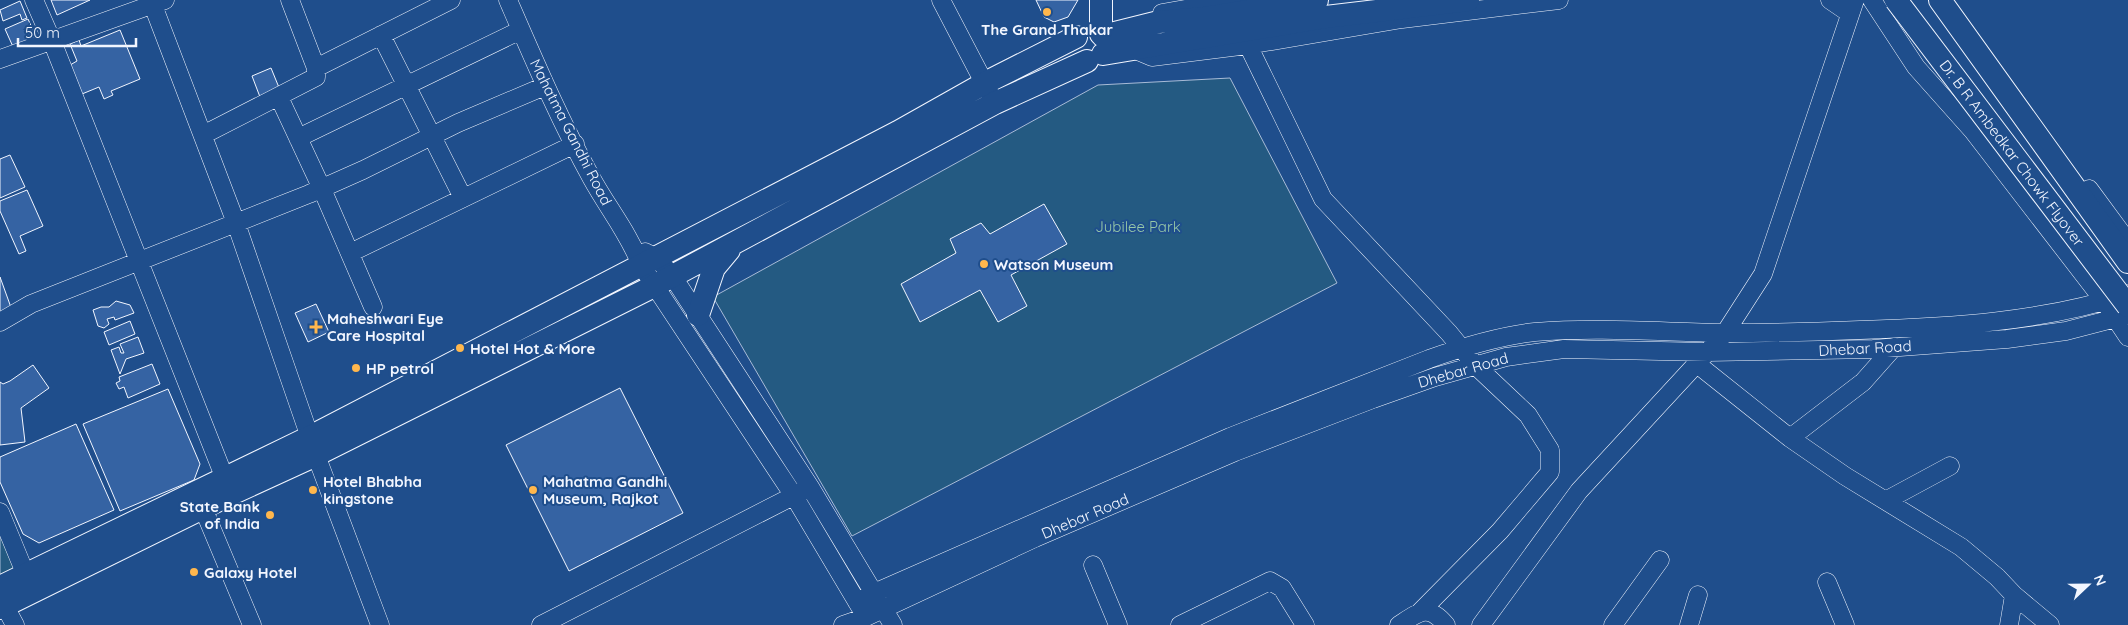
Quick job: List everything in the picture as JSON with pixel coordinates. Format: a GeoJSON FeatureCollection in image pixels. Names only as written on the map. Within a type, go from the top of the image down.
{"type":"FeatureCollection","features":[{"type":"Feature","properties":{"kind":"main road"},"geometry":{"type":"LineString","coordinates":[[1089,0],[1093,42]]}},
{"type":"Feature","properties":{"kind":"main road"},"geometry":{"type":"LineString","coordinates":[[1093,42],[1101,0]]}},
{"type":"Feature","properties":{"kind":"main road"},"geometry":{"type":"LineString","coordinates":[[1162,33],[1202,18],[1317,0]]}},
{"type":"Feature","properties":{"kind":"main road"},"geometry":{"type":"LineString","coordinates":[[313,446],[644,256],[898,132],[990,93],[1093,42],[1468,0]]}},
{"type":"Feature","properties":{"kind":"main road","name":"Dr. B R Ambedkar Chowk Flyover"},"geometry":{"type":"LineString","coordinates":[[1896,0],[2124,313]]}},
{"type":"Feature","properties":{"kind":"main road","name":"Dr. B R Ambedkar Chowk Flyover"},"geometry":{"type":"LineString","coordinates":[[1940,0],[2128,262]]}},
{"type":"Feature","properties":{"kind":"main road"},"geometry":{"type":"LineString","coordinates":[[4,604],[29,583],[313,446],[664,282],[732,245],[990,93]]}},
{"type":"Feature","properties":{"kind":"main road"},"geometry":{"type":"LineString","coordinates":[[698,315],[714,268],[732,245]]}},
{"type":"Feature","properties":{"kind":"street"},"geometry":{"type":"LineString","coordinates":[[34,0],[52,41],[228,487]]}},
{"type":"Feature","properties":{"kind":"street"},"geometry":{"type":"LineString","coordinates":[[203,135],[316,77],[316,68],[290,0]]}},
{"type":"Feature","properties":{"kind":"street"},"geometry":{"type":"LineString","coordinates":[[316,68],[450,0]]}},
{"type":"Feature","properties":{"kind":"street","name":"Mahatma Gandhi Road"},"geometry":{"type":"LineString","coordinates":[[508,0],[545,86],[592,179],[664,282]]}},
{"type":"Feature","properties":{"kind":"street"},"geometry":{"type":"LineString","coordinates":[[941,0],[990,93]]}},
{"type":"Feature","properties":{"kind":"street"},"geometry":{"type":"LineString","coordinates":[[1238,0],[1144,16],[1137,20],[1132,39],[1152,58],[1248,45],[1402,19],[1559,0]]}},
{"type":"Feature","properties":{"kind":"street"},"geometry":{"type":"LineString","coordinates":[[1481,625],[1579,491],[1725,333],[1763,274],[1852,7],[1830,0]]}},
{"type":"Feature","properties":{"kind":"street"},"geometry":{"type":"LineString","coordinates":[[1872,0],[1916,67],[1973,131],[2104,302],[2124,313],[2128,336]]}},
{"type":"Feature","properties":{"kind":"street"},"geometry":{"type":"LineString","coordinates":[[1952,0],[2128,242]]}},
{"type":"Feature","properties":{"kind":"street"},"geometry":{"type":"LineString","coordinates":[[0,59],[156,2],[236,223],[313,446],[380,625]]}},
{"type":"Feature","properties":{"kind":"street"},"geometry":{"type":"LineString","coordinates":[[298,138],[521,30]]}},
{"type":"Feature","properties":{"kind":"street"},"geometry":{"type":"LineString","coordinates":[[381,36],[462,198]]}},
{"type":"Feature","properties":{"kind":"street"},"geometry":{"type":"LineString","coordinates":[[1248,45],[1323,199],[1449,333],[1475,365],[1528,415],[1550,450],[1550,472],[1500,531],[1418,613],[1399,625]]}},
{"type":"Feature","properties":{"kind":"street"},"geometry":{"type":"LineString","coordinates":[[0,322],[32,304],[322,188],[431,136],[545,86]]}},
{"type":"Feature","properties":{"kind":"street"},"geometry":{"type":"LineString","coordinates":[[279,97],[322,188],[373,307]]}},
{"type":"Feature","properties":{"kind":"street"},"geometry":{"type":"LineString","coordinates":[[350,253],[575,144]]}},
{"type":"Feature","properties":{"kind":"street"},"geometry":{"type":"LineString","coordinates":[[664,282],[698,315],[810,487],[893,625]]}},
{"type":"Feature","properties":{"kind":"street"},"geometry":{"type":"LineString","coordinates":[[664,282],[865,615]]}},
{"type":"Feature","properties":{"kind":"street","name":"Dhebar Road"},"geometry":{"type":"LineString","coordinates":[[843,625],[865,615],[878,600],[1230,436],[1460,348],[1526,334],[1574,330],[1725,333],[1897,329],[1965,324],[2043,315],[2104,302],[2128,294]]}},
{"type":"Feature","properties":{"kind":"street","name":"Dhebar Road"},"geometry":{"type":"LineString","coordinates":[[878,600],[1035,538],[1235,452],[1373,399],[1475,365],[1506,357],[1564,349],[1604,348],[1703,358],[2007,339],[2066,330],[2124,313]]}},
{"type":"Feature","properties":{"kind":"street"},"geometry":{"type":"LineString","coordinates":[[1790,438],[1863,382],[1894,347]]}},
{"type":"Feature","properties":{"kind":"street"},"geometry":{"type":"LineString","coordinates":[[1703,358],[1790,438],[1845,476],[1961,547],[2050,625]]}},
{"type":"Feature","properties":{"kind":"street"},"geometry":{"type":"LineString","coordinates":[[1887,500],[1950,466]]}},
{"type":"Feature","properties":{"kind":"street"},"geometry":{"type":"LineString","coordinates":[[541,625],[810,487]]}},
{"type":"Feature","properties":{"kind":"street"},"geometry":{"type":"LineString","coordinates":[[200,501],[252,625]]}},
{"type":"Feature","properties":{"kind":"street"},"geometry":{"type":"LineString","coordinates":[[0,512],[29,583]]}},
{"type":"Feature","properties":{"kind":"street"},"geometry":{"type":"LineString","coordinates":[[1613,625],[1660,560]]}},
{"type":"Feature","properties":{"kind":"street"},"geometry":{"type":"LineString","coordinates":[[1093,565],[1118,625]]}},
{"type":"Feature","properties":{"kind":"street"},"geometry":{"type":"LineString","coordinates":[[1180,625],[1270,581],[1282,588],[1305,625]]}},
{"type":"Feature","properties":{"kind":"street"},"geometry":{"type":"LineString","coordinates":[[1827,582],[1845,625]]}},
{"type":"Feature","properties":{"kind":"street"},"geometry":{"type":"LineString","coordinates":[[1690,625],[1698,595]]}},
{"type":"Feature","properties":{"kind":"street"},"geometry":{"type":"LineString","coordinates":[[2009,625],[2014,595]]}},
{"type":"Feature","properties":{"kind":"street"},"geometry":{"type":"LineString","coordinates":[[1418,613],[1437,614],[1446,625]]}},
{"type":"Feature","properties":{"kind":"green space","name":"Jubilee Park"},"geometry":{"type":"Polygon","coordinates":[[[1230,78],[1337,283],[852,536],[713,297],[1098,85],[1230,78]]]}},
{"type":"Feature","properties":{"kind":"green space"},"geometry":{"type":"Polygon","coordinates":[[[0,518],[23,574],[0,585],[0,518]]]}},
{"type":"Feature","properties":{"kind":"building"},"geometry":{"type":"Polygon","coordinates":[[[51,0],[90,0],[57,15],[51,0]]]}},
{"type":"Feature","properties":{"kind":"building"},"geometry":{"type":"Polygon","coordinates":[[[1036,0],[1078,0],[1068,17],[1054,22],[1044,17],[1036,0]]]}},
{"type":"Feature","properties":{"kind":"building"},"geometry":{"type":"Polygon","coordinates":[[[20,1],[27,18],[22,20],[20,14],[3,21],[0,10],[20,1]]]}},
{"type":"Feature","properties":{"kind":"building"},"geometry":{"type":"Polygon","coordinates":[[[28,19],[37,39],[14,49],[5,29],[28,19]]]}},
{"type":"Feature","properties":{"kind":"building"},"geometry":{"type":"Polygon","coordinates":[[[120,30],[140,79],[111,91],[113,95],[104,99],[99,87],[82,94],[70,65],[77,61],[70,44],[79,40],[81,46],[120,30]]]}},
{"type":"Feature","properties":{"kind":"building"},"geometry":{"type":"Polygon","coordinates":[[[271,68],[280,90],[260,97],[252,76],[271,68]]]}},
{"type":"Feature","properties":{"kind":"building"},"geometry":{"type":"Polygon","coordinates":[[[10,155],[25,187],[0,198],[0,159],[10,155]]]}},
{"type":"Feature","properties":{"kind":"building"},"geometry":{"type":"Polygon","coordinates":[[[27,190],[43,226],[20,236],[26,251],[19,254],[0,211],[0,201],[27,190]]]}},
{"type":"Feature","properties":{"kind":"building","name":"Watson Museum"},"geometry":{"type":"Polygon","coordinates":[[[1044,204],[1067,244],[1011,275],[1027,306],[998,322],[980,290],[920,322],[901,284],[956,253],[950,239],[981,223],[990,234],[1044,204]]]}},
{"type":"Feature","properties":{"kind":"building"},"geometry":{"type":"Polygon","coordinates":[[[0,277],[13,313],[0,313],[0,277]]]}},
{"type":"Feature","properties":{"kind":"building"},"geometry":{"type":"Polygon","coordinates":[[[116,301],[130,305],[134,313],[115,320],[114,317],[107,319],[109,324],[104,328],[98,326],[93,310],[109,307],[116,301]]]}},
{"type":"Feature","properties":{"kind":"building"},"geometry":{"type":"Polygon","coordinates":[[[316,304],[329,332],[308,342],[295,313],[316,304]]]}},
{"type":"Feature","properties":{"kind":"building"},"geometry":{"type":"Polygon","coordinates":[[[130,321],[135,334],[109,345],[104,332],[130,321]]]}},
{"type":"Feature","properties":{"kind":"building"},"geometry":{"type":"Polygon","coordinates":[[[138,337],[144,353],[126,359],[120,374],[111,350],[119,347],[121,353],[124,353],[120,344],[138,337]]]}},
{"type":"Feature","properties":{"kind":"building"},"geometry":{"type":"Polygon","coordinates":[[[152,364],[160,384],[128,398],[124,387],[119,389],[116,383],[120,381],[119,377],[152,364]]]}},
{"type":"Feature","properties":{"kind":"building"},"geometry":{"type":"Polygon","coordinates":[[[33,365],[49,388],[21,408],[25,442],[0,445],[0,382],[3,384],[10,381],[33,365]]]}},
{"type":"Feature","properties":{"kind":"building"},"geometry":{"type":"Polygon","coordinates":[[[620,388],[683,513],[569,571],[506,445],[620,388]]]}},
{"type":"Feature","properties":{"kind":"building"},"geometry":{"type":"Polygon","coordinates":[[[168,389],[200,464],[194,480],[120,511],[83,424],[168,389]]]}},
{"type":"Feature","properties":{"kind":"building"},"geometry":{"type":"Polygon","coordinates":[[[76,424],[114,510],[39,543],[23,534],[0,482],[0,457],[76,424]]]}},
{"type":"Feature","properties":{"kind":"place","name":"The Grand Thakar"},"geometry":{"type":"Point","coordinates":[1047,12]}},
{"type":"Feature","properties":{"kind":"place","name":"Watson Museum"},"geometry":{"type":"Point","coordinates":[984,264]}},
{"type":"Feature","properties":{"kind":"place","name":"Maheshwari Eye Care Hospital"},"geometry":{"type":"Point","coordinates":[316,327]}},
{"type":"Feature","properties":{"kind":"place","name":"Hotel Hot & More"},"geometry":{"type":"Point","coordinates":[460,348]}},
{"type":"Feature","properties":{"kind":"place","name":"HP petrol"},"geometry":{"type":"Point","coordinates":[356,368]}},
{"type":"Feature","properties":{"kind":"place","name":"Hotel Bhabha kingstone"},"geometry":{"type":"Point","coordinates":[313,490]}},
{"type":"Feature","properties":{"kind":"place","name":"Mahatma Gandhi Museum, Rajkot"},"geometry":{"type":"Point","coordinates":[533,490]}},
{"type":"Feature","properties":{"kind":"place","name":"State Bank of India"},"geometry":{"type":"Point","coordinates":[270,515]}},
{"type":"Feature","properties":{"kind":"place","name":"Galaxy Hotel"},"geometry":{"type":"Point","coordinates":[194,572]}}]}
